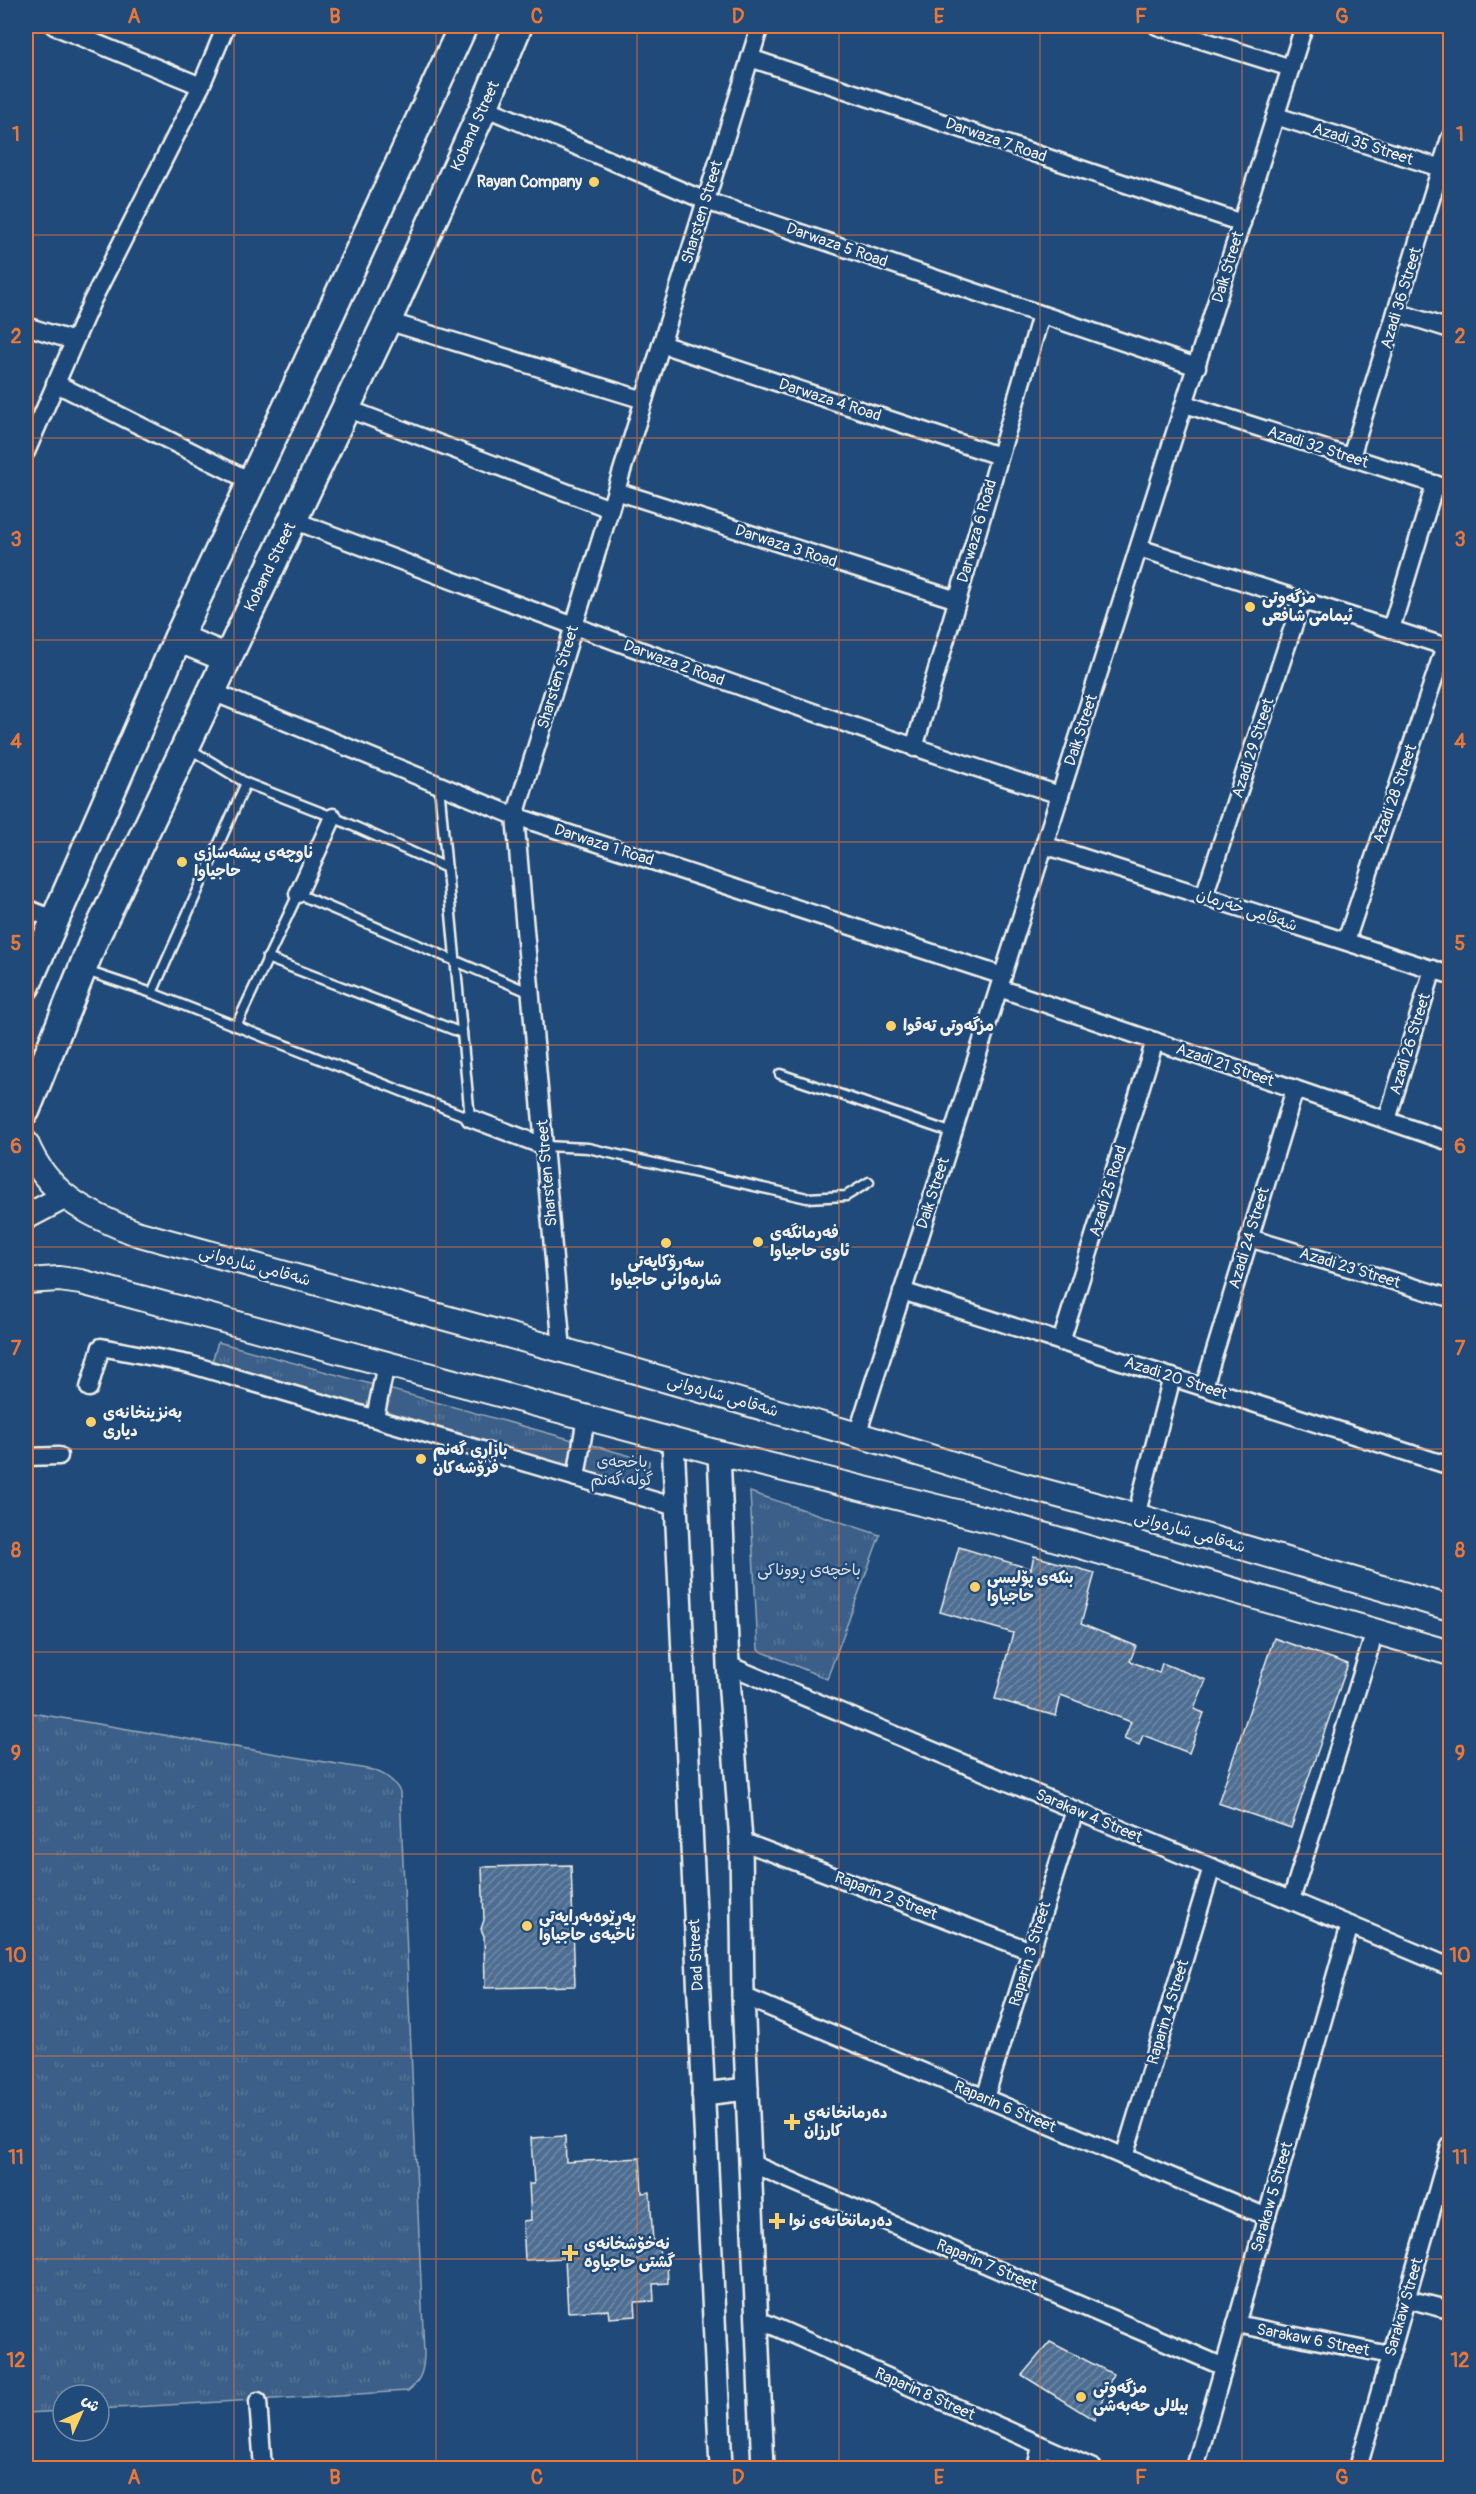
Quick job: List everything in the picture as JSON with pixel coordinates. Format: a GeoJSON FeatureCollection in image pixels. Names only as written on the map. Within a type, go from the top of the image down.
{"type":"FeatureCollection","features":[{"type":"Feature","properties":{"kind":"main road"},"geometry":{"type":"LineString","coordinates":[[26,986],[178,638],[252,482],[460,26]]}},
{"type":"Feature","properties":{"kind":"main road","name":"Koband Street"},"geometry":{"type":"LineString","coordinates":[[26,1110],[94,940],[387,321],[518,26]]}},
{"type":"Feature","properties":{"kind":"main road"},"geometry":{"type":"LineString","coordinates":[[178,638],[227,658]]}},
{"type":"Feature","properties":{"kind":"main road","name":"شەقامی شارەوانی"},"geometry":{"type":"LineString","coordinates":[[26,1143],[35,1164],[48,1182],[64,1197],[103,1219],[136,1233],[562,1350],[1450,1608]]}},
{"type":"Feature","properties":{"kind":"main road"},"geometry":{"type":"LineString","coordinates":[[26,1216],[64,1197]]}},
{"type":"Feature","properties":{"kind":"main road"},"geometry":{"type":"LineString","coordinates":[[29,1276],[81,1282],[719,1453],[1005,1524],[1450,1653]]}},
{"type":"Feature","properties":{"kind":"main road"},"geometry":{"type":"LineString","coordinates":[[1005,1524],[1019,1515],[1023,1507],[1023,1493],[1017,1484]]}},
{"type":"Feature","properties":{"kind":"street"},"geometry":{"type":"LineString","coordinates":[[54,26],[201,86]]}},
{"type":"Feature","properties":{"kind":"street"},"geometry":{"type":"LineString","coordinates":[[26,452],[74,341],[201,86],[226,26]]}},
{"type":"Feature","properties":{"kind":"street","name":"Sharsten Street"},"geometry":{"type":"LineString","coordinates":[[562,1350],[515,816],[760,26]]}},
{"type":"Feature","properties":{"kind":"street"},"geometry":{"type":"LineString","coordinates":[[1157,26],[1291,68]]}},
{"type":"Feature","properties":{"kind":"street","name":"Daik Street"},"geometry":{"type":"LineString","coordinates":[[857,1435],[1305,26]]}},
{"type":"Feature","properties":{"kind":"street","name":"Darwaza 7 Road"},"geometry":{"type":"LineString","coordinates":[[750,58],[1242,223]]}},
{"type":"Feature","properties":{"kind":"street","name":"Darwaza 5 Road"},"geometry":{"type":"LineString","coordinates":[[484,107],[706,201],[1197,367]]}},
{"type":"Feature","properties":{"kind":"street","name":"Azadi 35 Street"},"geometry":{"type":"LineString","coordinates":[[1276,116],[1446,170]]}},
{"type":"Feature","properties":{"kind":"street","name":"Azadi 36 Street"},"geometry":{"type":"LineString","coordinates":[[1351,457],[1396,312],[1446,170],[1450,138]]}},
{"type":"Feature","properties":{"kind":"street"},"geometry":{"type":"LineString","coordinates":[[1396,312],[1450,330]]}},
{"type":"Feature","properties":{"kind":"street","name":"Darwaza 6 Road"},"geometry":{"type":"LineString","coordinates":[[914,748],[1041,315]]}},
{"type":"Feature","properties":{"kind":"street"},"geometry":{"type":"LineString","coordinates":[[387,321],[644,400]]}},
{"type":"Feature","properties":{"kind":"street"},"geometry":{"type":"LineString","coordinates":[[26,326],[74,341]]}},
{"type":"Feature","properties":{"kind":"street","name":"Darwaza 4 Road"},"geometry":{"type":"LineString","coordinates":[[662,344],[999,456]]}},
{"type":"Feature","properties":{"kind":"street"},"geometry":{"type":"LineString","coordinates":[[55,383],[252,482]]}},
{"type":"Feature","properties":{"kind":"street","name":"Azadi 32 Street"},"geometry":{"type":"LineString","coordinates":[[1185,404],[1443,486]]}},
{"type":"Feature","properties":{"kind":"street"},"geometry":{"type":"LineString","coordinates":[[346,408],[610,509]]}},
{"type":"Feature","properties":{"kind":"street"},"geometry":{"type":"LineString","coordinates":[[1391,629],[1443,486]]}},
{"type":"Feature","properties":{"kind":"street","name":"Darwaza 3 Road"},"geometry":{"type":"LineString","coordinates":[[616,492],[957,600]]}},
{"type":"Feature","properties":{"kind":"street","name":"Darwaza 2 Road"},"geometry":{"type":"LineString","coordinates":[[293,520],[573,627],[914,748],[1060,795]]}},
{"type":"Feature","properties":{"kind":"street"},"geometry":{"type":"LineString","coordinates":[[1139,548],[1448,647]]}},
{"type":"Feature","properties":{"kind":"street","name":"Azadi 29 Street"},"geometry":{"type":"LineString","coordinates":[[1204,896],[1302,600]]}},
{"type":"Feature","properties":{"kind":"street","name":"Azadi 28 Street"},"geometry":{"type":"LineString","coordinates":[[1346,941],[1448,647]]}},
{"type":"Feature","properties":{"kind":"street","name":"Darwaza 1 Road"},"geometry":{"type":"LineString","coordinates":[[213,692],[515,816],[1001,982]]}},
{"type":"Feature","properties":{"kind":"street"},"geometry":{"type":"LineString","coordinates":[[298,894],[333,818]]}},
{"type":"Feature","properties":{"kind":"street","name":"شەقامی خەرمان"},"geometry":{"type":"LineString","coordinates":[[1044,845],[1450,975]]}},
{"type":"Feature","properties":{"kind":"street"},"geometry":{"type":"LineString","coordinates":[[26,908],[55,920]]}},
{"type":"Feature","properties":{"kind":"street","name":"Azadi 26 Street"},"geometry":{"type":"LineString","coordinates":[[1387,1120],[1433,969]]}},
{"type":"Feature","properties":{"kind":"street","name":"Azadi 21 Street"},"geometry":{"type":"LineString","coordinates":[[1001,982],[1155,1041],[1450,1142]]}},
{"type":"Feature","properties":{"kind":"street","name":"Azadi 25 Road"},"geometry":{"type":"LineString","coordinates":[[1061,1342],[1155,1041]]}},
{"type":"Feature","properties":{"kind":"street","name":"Azadi 24 Street"},"geometry":{"type":"LineString","coordinates":[[1204,1387],[1295,1089]]}},
{"type":"Feature","properties":{"kind":"street"},"geometry":{"type":"LineString","coordinates":[[470,1118],[544,1146]]}},
{"type":"Feature","properties":{"kind":"street","name":"Azadi 23 Street"},"geometry":{"type":"LineString","coordinates":[[1249,1238],[1450,1298]]}},
{"type":"Feature","properties":{"kind":"street","name":"Azadi 20 Street"},"geometry":{"type":"LineString","coordinates":[[902,1291],[1450,1466]]}},
{"type":"Feature","properties":{"kind":"street"},"geometry":{"type":"LineString","coordinates":[[89,1388],[101,1347],[189,1364],[676,1507]]}},
{"type":"Feature","properties":{"kind":"street"},"geometry":{"type":"LineString","coordinates":[[375,1418],[386,1364]]}},
{"type":"Feature","properties":{"kind":"street"},"geometry":{"type":"LineString","coordinates":[[1136,1516],[1172,1377]]}},
{"type":"Feature","properties":{"kind":"street"},"geometry":{"type":"LineString","coordinates":[[576,1478],[586,1417]]}},
{"type":"Feature","properties":{"kind":"street","name":"Dad Street"},"geometry":{"type":"LineString","coordinates":[[673,1440],[721,2469]]}},
{"type":"Feature","properties":{"kind":"street"},"geometry":{"type":"LineString","coordinates":[[719,1453],[728,1665],[741,1841],[743,1996],[763,2469]]}},
{"type":"Feature","properties":{"kind":"street"},"geometry":{"type":"LineString","coordinates":[[26,1457],[59,1456]]}},
{"type":"Feature","properties":{"kind":"street"},"geometry":{"type":"LineString","coordinates":[[1291,1900],[1375,1632]]}},
{"type":"Feature","properties":{"kind":"street","name":"Sarakaw 4 Street"},"geometry":{"type":"LineString","coordinates":[[728,1665],[1450,1967]]}},
{"type":"Feature","properties":{"kind":"street","name":"Raparin 3 Street"},"geometry":{"type":"LineString","coordinates":[[985,2098],[1075,1810]]}},
{"type":"Feature","properties":{"kind":"street","name":"Raparin 2 Street"},"geometry":{"type":"LineString","coordinates":[[741,1841],[1031,1951]]}},
{"type":"Feature","properties":{"kind":"street","name":"Raparin 4 Street"},"geometry":{"type":"LineString","coordinates":[[1124,2157],[1212,1867]]}},
{"type":"Feature","properties":{"kind":"street","name":"Sarakaw 5 Street"},"geometry":{"type":"LineString","coordinates":[[1195,2469],[1350,1925]]}},
{"type":"Feature","properties":{"kind":"street","name":"Raparin 6 Street"},"geometry":{"type":"LineString","coordinates":[[743,1996],[1267,2217]]}},
{"type":"Feature","properties":{"kind":"street"},"geometry":{"type":"LineString","coordinates":[[703,2094],[747,2089]]}},
{"type":"Feature","properties":{"kind":"street","name":"Sarakaw Street"},"geometry":{"type":"LineString","coordinates":[[1358,2469],[1450,2146]]}},
{"type":"Feature","properties":{"kind":"street","name":"Raparin 7 Street"},"geometry":{"type":"LineString","coordinates":[[750,2163],[1224,2367]]}},
{"type":"Feature","properties":{"kind":"street"},"geometry":{"type":"LineString","coordinates":[[1407,2299],[1450,2310]]}},
{"type":"Feature","properties":{"kind":"street","name":"Raparin 8 Street"},"geometry":{"type":"LineString","coordinates":[[757,2319],[1092,2469]]}},
{"type":"Feature","properties":{"kind":"street","name":"Sarakaw 6 Street"},"geometry":{"type":"LineString","coordinates":[[1236,2324],[1390,2355]]}},
{"type":"Feature","properties":{"kind":"street"},"geometry":{"type":"LineString","coordinates":[[258,2401],[263,2469]]}},
{"type":"Feature","properties":{"kind":"street"},"geometry":{"type":"LineString","coordinates":[[1036,2469],[1041,2446]]}},
{"type":"Feature","properties":{"kind":"lane"},"geometry":{"type":"LineString","coordinates":[[185,746],[246,783],[447,868]]}},
{"type":"Feature","properties":{"kind":"lane"},"geometry":{"type":"LineString","coordinates":[[152,993],[246,783]]}},
{"type":"Feature","properties":{"kind":"lane"},"geometry":{"type":"LineString","coordinates":[[83,970],[152,993],[470,1118],[439,785]]}},
{"type":"Feature","properties":{"kind":"lane"},"geometry":{"type":"LineString","coordinates":[[236,1026],[298,894],[531,993]]}},
{"type":"Feature","properties":{"kind":"lane"},"geometry":{"type":"LineString","coordinates":[[267,958],[462,1033]]}},
{"type":"Feature","properties":{"kind":"lane"},"geometry":{"type":"LineString","coordinates":[[780,1074],[952,1133]]}},
{"type":"Feature","properties":{"kind":"lane"},"geometry":{"type":"LineString","coordinates":[[544,1146],[588,1148],[807,1198],[846,1196],[869,1182]]}},
{"type":"Feature","properties":{"kind":"green space","name":"باخچەی گوڵە گەنم"},"geometry":{"type":"Polygon","coordinates":[[[218,1342],[649,1461],[647,1495],[209,1372],[218,1342]]]}},
{"type":"Feature","properties":{"kind":"green space","name":"باخچەی ڕووناکی"},"geometry":{"type":"Polygon","coordinates":[[[750,1492],[880,1535],[827,1679],[758,1650],[750,1492]]]}},
{"type":"Feature","properties":{"kind":"green space"},"geometry":{"type":"Polygon","coordinates":[[[26,1712],[367,1769],[386,1776],[400,1792],[424,2353],[421,2374],[416,2383],[408,2391],[111,2408],[111,2383],[51,2383],[51,2412],[26,2413],[26,1712]]]}},
{"type":"Feature","properties":{"kind":"building"},"geometry":{"type":"Polygon","coordinates":[[[959,1547],[1031,1569],[1034,1556],[1095,1573],[1081,1624],[1136,1646],[1130,1661],[1159,1673],[1162,1663],[1206,1680],[1194,1709],[1204,1713],[1189,1753],[1143,1735],[1139,1745],[1124,1739],[1131,1722],[1061,1695],[1056,1716],[995,1699],[1013,1633],[940,1612],[959,1547]]]}},
{"type":"Feature","properties":{"kind":"building"},"geometry":{"type":"Polygon","coordinates":[[[1274,1638],[1348,1664],[1291,1828],[1218,1803],[1274,1638]]]}},
{"type":"Feature","properties":{"kind":"building","name":"بەڕێوەبەرایەتی ناحیەی حاجیاوا"},"geometry":{"type":"Polygon","coordinates":[[[571,1865],[575,1986],[485,1988],[484,1936],[481,1929],[484,1920],[482,1867],[571,1865]]]}},
{"type":"Feature","properties":{"kind":"building"},"geometry":{"type":"Polygon","coordinates":[[[565,2136],[566,2162],[640,2158],[642,2193],[650,2192],[653,2243],[659,2242],[660,2264],[667,2264],[668,2283],[653,2284],[654,2301],[635,2302],[636,2316],[609,2318],[608,2310],[568,2312],[565,2258],[525,2260],[523,2221],[531,2220],[529,2184],[534,2184],[531,2138],[565,2136]]]}},
{"type":"Feature","properties":{"kind":"building","name":"مزگەوتی بیلالی حەبەشی"},"geometry":{"type":"Polygon","coordinates":[[[1050,2342],[1113,2374],[1094,2420],[1022,2375],[1050,2342]]]}},
{"type":"Feature","properties":{"kind":"place","name":"Rayan Company"},"geometry":{"type":"Point","coordinates":[594,182]}},
{"type":"Feature","properties":{"kind":"place","name":"مزگەوتی ئیمامی شافعی"},"geometry":{"type":"Point","coordinates":[1250,607]}},
{"type":"Feature","properties":{"kind":"place","name":"ناوچەی پیشەسازی حاجیاوا"},"geometry":{"type":"Point","coordinates":[182,862]}},
{"type":"Feature","properties":{"kind":"place","name":"مزگەوتی تەقوا"},"geometry":{"type":"Point","coordinates":[891,1026]}},
{"type":"Feature","properties":{"kind":"place","name":"فەرمانگەی ئاوی حاجیاوا"},"geometry":{"type":"Point","coordinates":[758,1242]}},
{"type":"Feature","properties":{"kind":"place","name":"سەرۆکایەتی شارەوانی حاجیاوا"},"geometry":{"type":"Point","coordinates":[666,1243]}},
{"type":"Feature","properties":{"kind":"place","name":"بەنزینخانەی دیاری"},"geometry":{"type":"Point","coordinates":[91,1422]}},
{"type":"Feature","properties":{"kind":"place","name":"بازاڕی گەنم فرۆشەکان"},"geometry":{"type":"Point","coordinates":[421,1459]}},
{"type":"Feature","properties":{"kind":"place","name":"بنکەی پۆلیسی حاجیاوا"},"geometry":{"type":"Point","coordinates":[975,1587]}},
{"type":"Feature","properties":{"kind":"place","name":"بەڕێوەبەرایەتی ناحیەی حاجیاوا"},"geometry":{"type":"Point","coordinates":[527,1926]}},
{"type":"Feature","properties":{"kind":"place","name":"دەرمانخانەی کارزان"},"geometry":{"type":"Point","coordinates":[792,2122]}},
{"type":"Feature","properties":{"kind":"place","name":"دەرمانخانەی نوا"},"geometry":{"type":"Point","coordinates":[777,2221]}},
{"type":"Feature","properties":{"kind":"place","name":"نەخۆشخانەی گشتی حاجیاوە"},"geometry":{"type":"Point","coordinates":[570,2253]}},
{"type":"Feature","properties":{"kind":"place","name":"مزگەوتی بیلالی حەبەشی"},"geometry":{"type":"Point","coordinates":[1081,2397]}}]}
